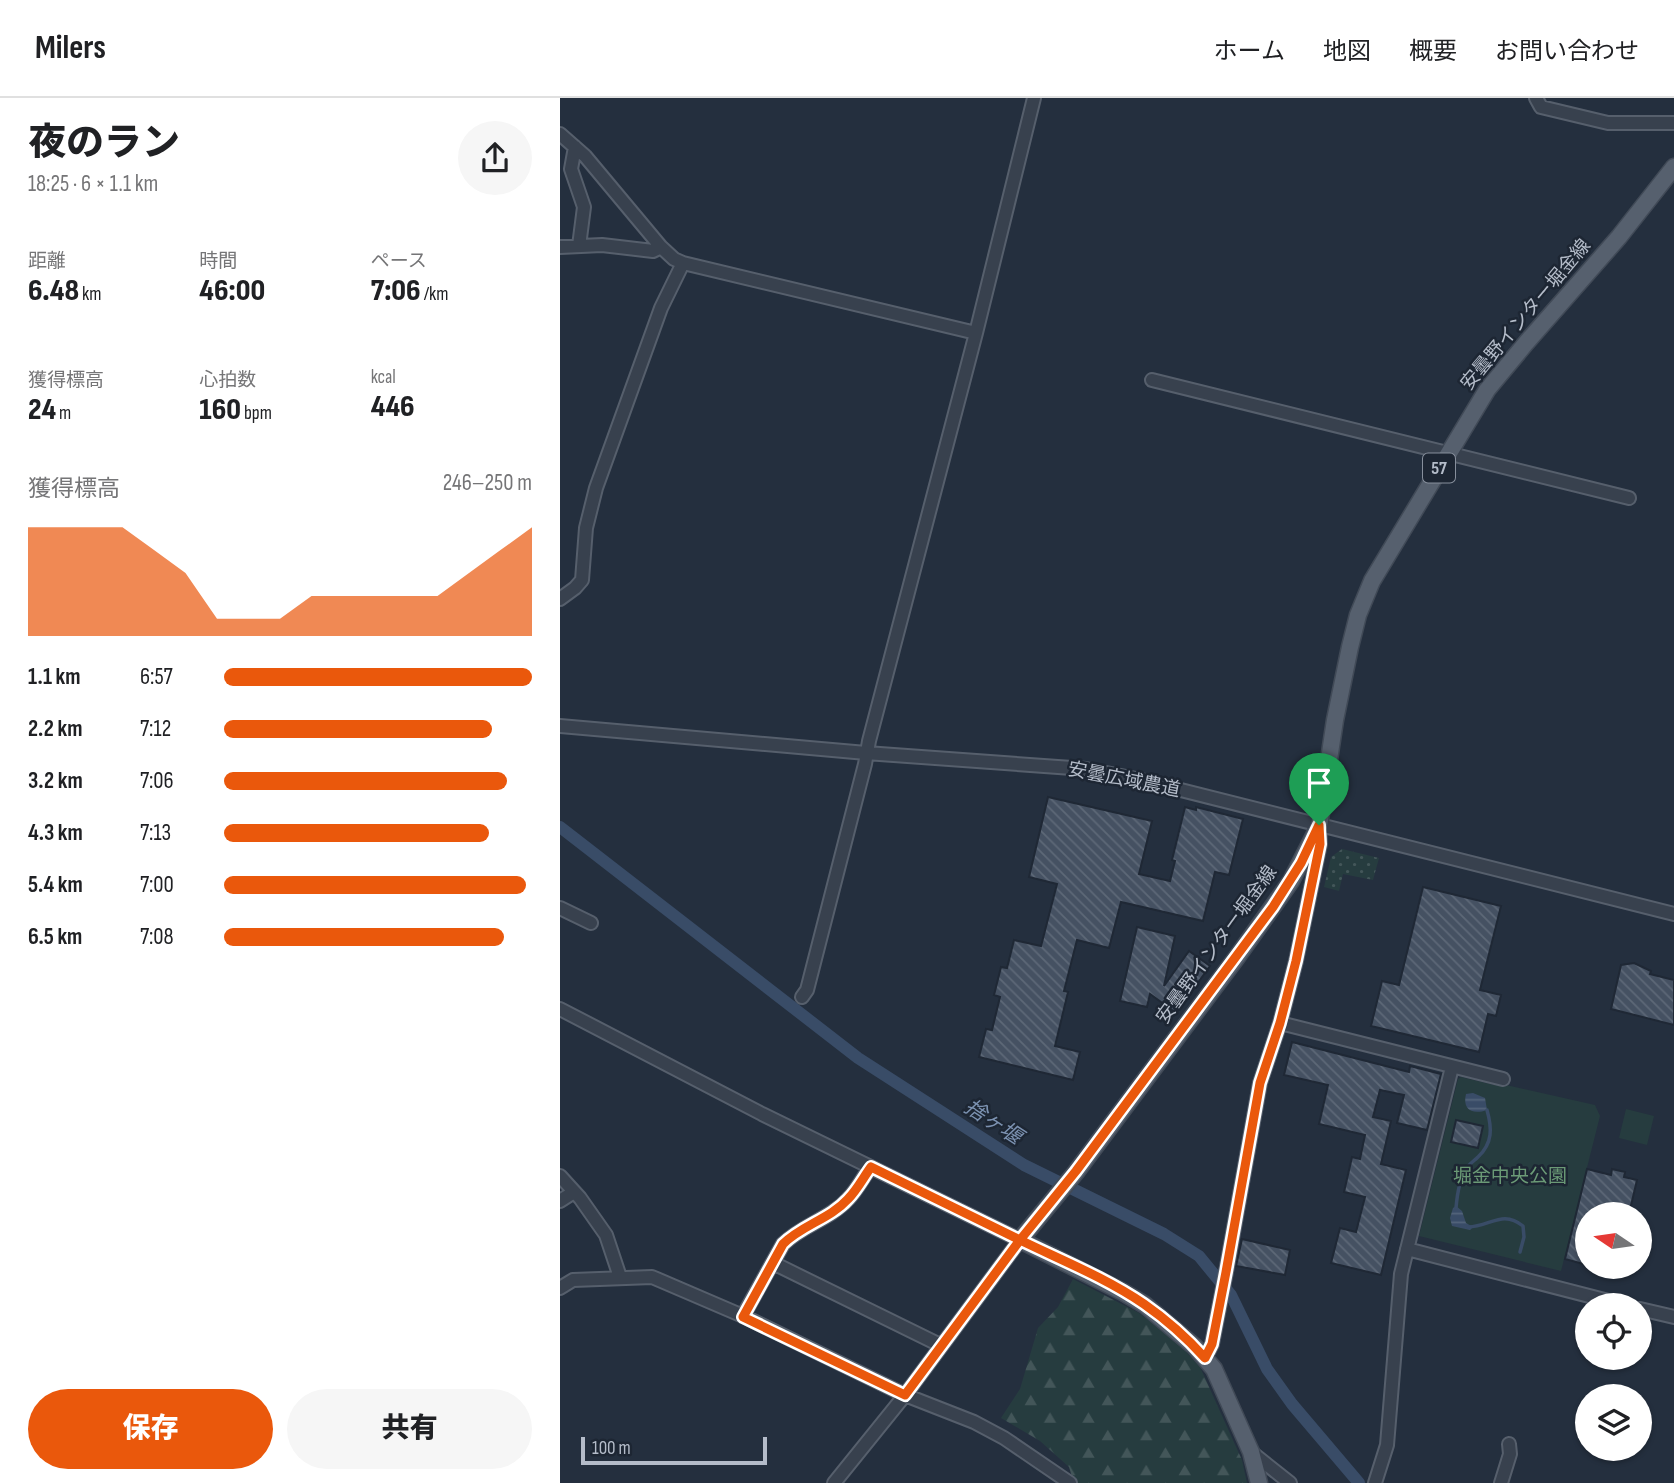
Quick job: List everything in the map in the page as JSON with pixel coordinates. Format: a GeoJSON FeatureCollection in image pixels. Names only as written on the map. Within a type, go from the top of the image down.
{"type":"FeatureCollection","features":[{"type":"Feature","properties":{"kind":"main road","name":"安曇野インター堀金線"},"geometry":{"type":"LineString","coordinates":[[1020,1240],[1073,1175],[1273,907],[1301,863],[1319,825],[1335,720],[1359,615],[1372,580],[1487,390],[1619,237],[1674,167]]}},
{"type":"Feature","properties":{"kind":"main road"},"geometry":{"type":"LineString","coordinates":[[1020,1240],[1145,1305],[1179,1332],[1205,1358],[1214,1369],[1251,1452],[1259,1483]]}},
{"type":"Feature","properties":{"kind":"street"},"geometry":{"type":"LineString","coordinates":[[802,998],[807,990],[1034,98]]}},
{"type":"Feature","properties":{"kind":"street"},"geometry":{"type":"LineString","coordinates":[[1536,98],[1541,107],[1608,123],[1674,123]]}},
{"type":"Feature","properties":{"kind":"street"},"geometry":{"type":"LineString","coordinates":[[560,134],[575,147],[661,247],[683,264],[976,333]]}},
{"type":"Feature","properties":{"kind":"street"},"geometry":{"type":"LineString","coordinates":[[575,147],[571,169],[584,207],[579,246]]}},
{"type":"Feature","properties":{"kind":"street"},"geometry":{"type":"LineString","coordinates":[[560,247],[602,245],[653,251],[661,247]]}},
{"type":"Feature","properties":{"kind":"street"},"geometry":{"type":"LineString","coordinates":[[560,599],[582,580],[586,528],[596,488],[661,308],[683,264]]}},
{"type":"Feature","properties":{"kind":"street"},"geometry":{"type":"LineString","coordinates":[[1152,380],[1629,498]]}},
{"type":"Feature","properties":{"kind":"street","name":"安曇広域農道"},"geometry":{"type":"LineString","coordinates":[[560,726],[1086,769],[1141,780],[1674,914]]}},
{"type":"Feature","properties":{"kind":"street"},"geometry":{"type":"LineString","coordinates":[[1205,1358],[1212,1344],[1260,1083],[1280,1023],[1296,961],[1320,844],[1319,825]]}},
{"type":"Feature","properties":{"kind":"street"},"geometry":{"type":"LineString","coordinates":[[560,908],[591,923]]}},
{"type":"Feature","properties":{"kind":"street"},"geometry":{"type":"LineString","coordinates":[[560,1009],[762,1114],[1020,1240],[905,1395],[834,1483]]}},
{"type":"Feature","properties":{"kind":"street"},"geometry":{"type":"LineString","coordinates":[[1280,1023],[1503,1079]]}},
{"type":"Feature","properties":{"kind":"street"},"geometry":{"type":"LineString","coordinates":[[1375,1483],[1387,1445],[1401,1274],[1452,1067]]}},
{"type":"Feature","properties":{"kind":"street"},"geometry":{"type":"LineString","coordinates":[[743,1317],[783,1244],[792,1235],[822,1219],[848,1200],[871,1167]]}},
{"type":"Feature","properties":{"kind":"street"},"geometry":{"type":"LineString","coordinates":[[560,1176],[606,1235],[621,1278]]}},
{"type":"Feature","properties":{"kind":"street"},"geometry":{"type":"LineString","coordinates":[[560,1201],[574,1192]]}},
{"type":"Feature","properties":{"kind":"street"},"geometry":{"type":"LineString","coordinates":[[1407,1249],[1578,1293]]}},
{"type":"Feature","properties":{"kind":"street"},"geometry":{"type":"LineString","coordinates":[[773,1263],[940,1345]]}},
{"type":"Feature","properties":{"kind":"street"},"geometry":{"type":"LineString","coordinates":[[560,1287],[573,1280],[652,1277],[743,1317],[905,1395],[974,1422],[1004,1438],[1070,1483]]}},
{"type":"Feature","properties":{"kind":"street"},"geometry":{"type":"LineString","coordinates":[[1652,1311],[1674,1317]]}},
{"type":"Feature","properties":{"kind":"street"},"geometry":{"type":"LineString","coordinates":[[1502,1483],[1510,1454],[1509,1444]]}},
{"type":"Feature","properties":{"kind":"street"},"geometry":{"type":"LineString","coordinates":[[1251,1452],[1290,1483]]}},
{"type":"Feature","properties":{"kind":"green space"},"geometry":{"type":"Polygon","coordinates":[[[1342,849],[1379,858],[1373,880],[1343,874],[1339,891],[1324,887],[1331,857],[1342,849]]]}},
{"type":"Feature","properties":{"kind":"green space","name":"堀金中央公園"},"geometry":{"type":"Polygon","coordinates":[[[1461,1077],[1494,1085],[1497,1083],[1595,1105],[1600,1116],[1578,1202],[1575,1202],[1575,1215],[1561,1271],[1419,1236],[1458,1079],[1461,1077]]]}},
{"type":"Feature","properties":{"kind":"green space"},"geometry":{"type":"Polygon","coordinates":[[[1626,1109],[1654,1116],[1647,1145],[1619,1138],[1626,1109]]]}},
{"type":"Feature","properties":{"kind":"green space"},"geometry":{"type":"Polygon","coordinates":[[[1073,1279],[1139,1313],[1179,1344],[1200,1367],[1242,1460],[1247,1483],[1074,1483],[1069,1467],[1040,1441],[1001,1418],[1020,1389],[1038,1328],[1058,1307],[1073,1279]]]}},
{"type":"Feature","properties":{"kind":"water"},"geometry":{"type":"Polygon","coordinates":[[[1473,1093],[1485,1098],[1487,1110],[1473,1111],[1467,1107],[1466,1094],[1473,1093]]]}},
{"type":"Feature","properties":{"kind":"water"},"geometry":{"type":"Polygon","coordinates":[[[1456,1206],[1462,1211],[1466,1223],[1473,1227],[1470,1230],[1452,1226],[1450,1218],[1456,1206]]]}},
{"type":"Feature","properties":{"kind":"building"},"geometry":{"type":"Polygon","coordinates":[[[1048,797],[1152,821],[1139,874],[1170,881],[1175,861],[1172,860],[1185,807],[1196,810],[1196,807],[1243,819],[1229,875],[1215,872],[1203,921],[1121,902],[1109,948],[1077,940],[1064,991],[1068,992],[1055,1046],[1080,1052],[1073,1080],[979,1057],[986,1029],[992,1030],[1000,997],[994,995],[1001,967],[1007,968],[1014,940],[1041,946],[1057,884],[1029,877],[1048,797]]]}},
{"type":"Feature","properties":{"kind":"building"},"geometry":{"type":"Polygon","coordinates":[[[1423,887],[1501,906],[1480,990],[1501,995],[1496,1016],[1488,1014],[1479,1052],[1371,1026],[1382,981],[1399,985],[1423,887]]]}},
{"type":"Feature","properties":{"kind":"building"},"geometry":{"type":"Polygon","coordinates":[[[1137,927],[1175,936],[1164,986],[1189,951],[1210,966],[1176,1013],[1150,994],[1147,1007],[1120,1001],[1137,927]]]}},
{"type":"Feature","properties":{"kind":"building"},"geometry":{"type":"Polygon","coordinates":[[[1634,963],[1651,971],[1650,974],[1674,980],[1674,1025],[1611,1009],[1621,965],[1634,963]]]}},
{"type":"Feature","properties":{"kind":"building"},"geometry":{"type":"Polygon","coordinates":[[[1292,1042],[1409,1072],[1410,1066],[1441,1074],[1427,1130],[1397,1123],[1404,1095],[1380,1090],[1373,1117],[1391,1121],[1381,1164],[1406,1170],[1381,1275],[1331,1263],[1340,1228],[1356,1232],[1365,1197],[1344,1192],[1352,1157],[1360,1159],[1365,1135],[1319,1124],[1328,1085],[1284,1075],[1292,1042]]]}},
{"type":"Feature","properties":{"kind":"building"},"geometry":{"type":"Polygon","coordinates":[[[1456,1120],[1483,1126],[1478,1148],[1451,1142],[1456,1120]]]}},
{"type":"Feature","properties":{"kind":"building"},"geometry":{"type":"Polygon","coordinates":[[[1587,1169],[1611,1175],[1612,1169],[1625,1172],[1624,1177],[1637,1180],[1632,1202],[1579,1202],[1587,1169]]]}},
{"type":"Feature","properties":{"kind":"building"},"geometry":{"type":"Polygon","coordinates":[[[1575,1218],[1575,1262],[1565,1259],[1575,1218]]]}},
{"type":"Feature","properties":{"kind":"building"},"geometry":{"type":"Polygon","coordinates":[[[1242,1239],[1290,1250],[1285,1275],[1236,1266],[1242,1239]]]}},
{"type":"Feature","properties":{"kind":"waterway","name":"捨ヶ堰"},"geometry":{"type":"LineString","coordinates":[[560,827],[858,1058],[1024,1165],[1164,1234],[1199,1256],[1231,1295],[1267,1369],[1292,1404],[1359,1483]]}},
{"type":"Feature","properties":{"kind":"waterway"},"geometry":{"type":"LineString","coordinates":[[1456,1208],[1464,1173],[1489,1141],[1490,1123],[1487,1110]]}},
{"type":"Feature","properties":{"kind":"waterway"},"geometry":{"type":"LineString","coordinates":[[1468,1227],[1502,1219],[1516,1221],[1523,1226],[1524,1237],[1520,1252]]}},
{"type":"Feature","properties":{"kind":"route"},"geometry":{"type":"LineString","coordinates":[[1319,825],[1291,881],[1237,957],[1076,1171],[1020,1240],[871,1167],[848,1200],[822,1219],[792,1235],[783,1244],[743,1317],[905,1395],[1020,1240],[1145,1305],[1179,1332],[1205,1358],[1212,1344],[1260,1083],[1280,1023],[1296,961],[1320,844],[1319,825]]}}]}
